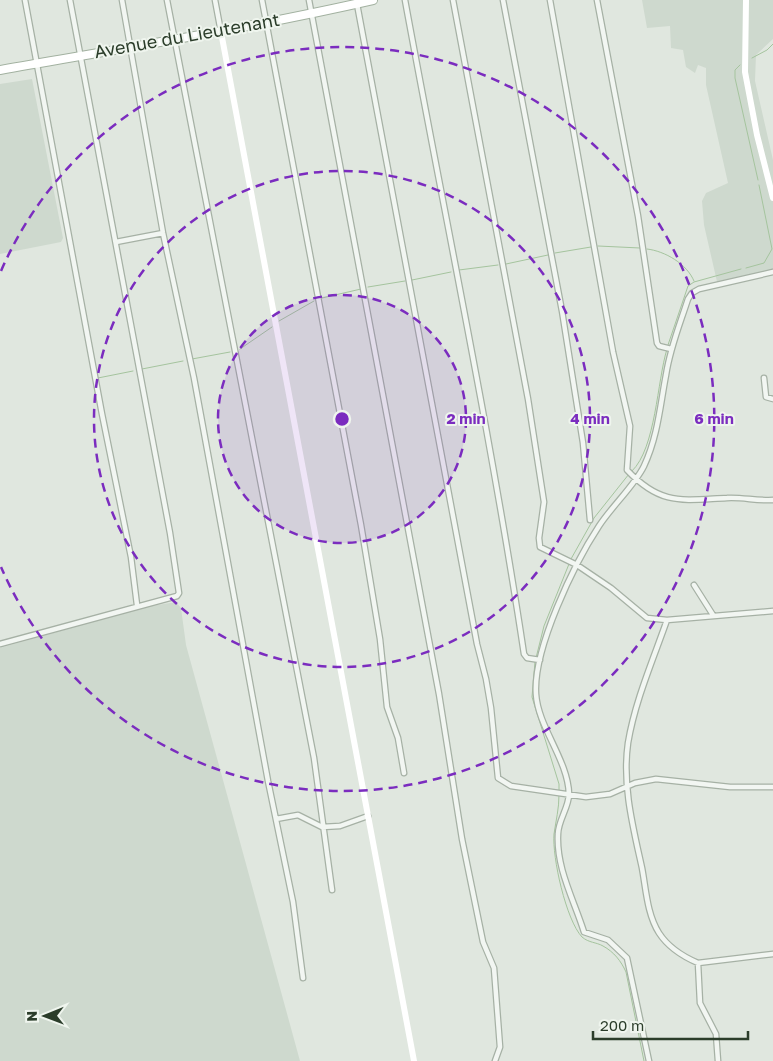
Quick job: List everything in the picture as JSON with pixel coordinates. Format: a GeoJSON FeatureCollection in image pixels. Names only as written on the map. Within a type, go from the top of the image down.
{"type":"FeatureCollection","features":[{"type":"Feature","properties":{"kind":"main road","name":"Avenue du Lieutenant"},"geometry":{"type":"LineString","coordinates":[[0,70],[174,38],[221,32],[373,0]]}},
{"type":"Feature","properties":{"kind":"street"},"geometry":{"type":"LineString","coordinates":[[25,0],[102,414],[131,557],[138,606]]}},
{"type":"Feature","properties":{"kind":"street"},"geometry":{"type":"LineString","coordinates":[[0,644],[177,596],[179,586],[70,0]]}},
{"type":"Feature","properties":{"kind":"street"},"geometry":{"type":"LineString","coordinates":[[122,0],[163,233],[194,378],[292,902],[304,978]]}},
{"type":"Feature","properties":{"kind":"street"},"geometry":{"type":"LineString","coordinates":[[167,0],[314,758],[332,890]]}},
{"type":"Feature","properties":{"kind":"street"},"geometry":{"type":"LineString","coordinates":[[215,0],[414,1061]]}},
{"type":"Feature","properties":{"kind":"street"},"geometry":{"type":"LineString","coordinates":[[262,0],[361,525],[380,639],[387,707],[398,738],[404,773]]}},
{"type":"Feature","properties":{"kind":"street"},"geometry":{"type":"LineString","coordinates":[[310,0],[437,685],[462,839],[482,942],[494,968],[500,1047],[495,1061]]}},
{"type":"Feature","properties":{"kind":"street"},"geometry":{"type":"LineString","coordinates":[[405,0],[489,444],[524,654],[527,658],[540,660]]}},
{"type":"Feature","properties":{"kind":"street"},"geometry":{"type":"LineString","coordinates":[[452,0],[528,398],[544,502],[539,538],[540,547],[545,552],[577,565],[611,588],[647,618],[667,620],[773,611]]}},
{"type":"Feature","properties":{"kind":"street"},"geometry":{"type":"LineString","coordinates":[[503,0],[562,311],[583,443],[590,520]]}},
{"type":"Feature","properties":{"kind":"street"},"geometry":{"type":"LineString","coordinates":[[550,0],[613,352],[630,426],[630,444],[626,461],[629,472],[660,495],[682,500],[728,498],[773,500]]}},
{"type":"Feature","properties":{"kind":"street"},"geometry":{"type":"LineString","coordinates":[[597,0],[638,216],[657,343],[668,349]]}},
{"type":"Feature","properties":{"kind":"street"},"geometry":{"type":"LineString","coordinates":[[746,0],[745,72],[757,135],[773,198]]}},
{"type":"Feature","properties":{"kind":"street"},"geometry":{"type":"LineString","coordinates":[[357,2],[477,644],[486,678],[498,778],[511,786],[560,794],[597,797],[645,780],[656,779],[730,787],[773,788]]}},
{"type":"Feature","properties":{"kind":"street"},"geometry":{"type":"LineString","coordinates":[[116,242],[163,233]]}},
{"type":"Feature","properties":{"kind":"street"},"geometry":{"type":"LineString","coordinates":[[649,1061],[627,958],[608,940],[584,932],[565,881],[558,832],[569,795],[558,756],[539,711],[536,694],[540,660],[558,608],[577,565],[599,526],[635,477],[655,438],[668,349],[692,293],[725,282],[773,272]]}},
{"type":"Feature","properties":{"kind":"street"},"geometry":{"type":"LineString","coordinates":[[764,378],[766,397],[773,399]]}},
{"type":"Feature","properties":{"kind":"street"},"geometry":{"type":"LineString","coordinates":[[694,585],[713,615]]}},
{"type":"Feature","properties":{"kind":"street"},"geometry":{"type":"LineString","coordinates":[[667,620],[632,727],[626,757],[626,788],[650,911],[655,926],[668,943],[698,963],[773,954]]}},
{"type":"Feature","properties":{"kind":"street"},"geometry":{"type":"LineString","coordinates":[[276,819],[298,815],[309,818],[322,827],[340,826],[368,816]]}},
{"type":"Feature","properties":{"kind":"street"},"geometry":{"type":"LineString","coordinates":[[698,963],[700,1003],[716,1034],[718,1061]]}},
{"type":"Feature","properties":{"kind":"shaded area"},"geometry":{"type":"Polygon","coordinates":[[[642,0],[773,0],[773,39],[756,55],[755,81],[773,160],[773,271],[718,286],[704,225],[702,201],[706,193],[728,183],[706,85],[706,68],[698,65],[695,73],[686,67],[683,50],[671,48],[670,26],[647,28],[642,0]]]}},
{"type":"Feature","properties":{"kind":"shaded area"},"geometry":{"type":"Polygon","coordinates":[[[32,79],[63,238],[61,242],[0,254],[0,84],[32,79]]]}},
{"type":"Feature","properties":{"kind":"shaded area"},"geometry":{"type":"Polygon","coordinates":[[[176,602],[181,608],[186,645],[300,1061],[0,1061],[0,648],[145,607],[176,602]]]}},
{"type":"Feature","properties":{"kind":"waterway"},"geometry":{"type":"LineString","coordinates":[[752,58],[767,50],[773,44]]}},
{"type":"Feature","properties":{"kind":"waterway"},"geometry":{"type":"LineString","coordinates":[[740,65],[735,70],[735,78],[758,180]]}},
{"type":"Feature","properties":{"kind":"waterway"},"geometry":{"type":"LineString","coordinates":[[746,268],[764,263],[772,249],[759,185]]}},
{"type":"Feature","properties":{"kind":"waterway"},"geometry":{"type":"LineString","coordinates":[[598,246],[640,248]]}},
{"type":"Feature","properties":{"kind":"waterway"},"geometry":{"type":"LineString","coordinates":[[555,253],[591,247]]}},
{"type":"Feature","properties":{"kind":"waterway"},"geometry":{"type":"LineString","coordinates":[[647,249],[661,252],[675,259],[686,269],[694,281]]}},
{"type":"Feature","properties":{"kind":"waterway"},"geometry":{"type":"LineString","coordinates":[[506,264],[548,255]]}},
{"type":"Feature","properties":{"kind":"waterway"},"geometry":{"type":"LineString","coordinates":[[459,270],[498,265]]}},
{"type":"Feature","properties":{"kind":"waterway"},"geometry":{"type":"LineString","coordinates":[[668,345],[688,286],[694,282],[741,269]]}},
{"type":"Feature","properties":{"kind":"waterway"},"geometry":{"type":"LineString","coordinates":[[412,280],[451,272]]}},
{"type":"Feature","properties":{"kind":"waterway"},"geometry":{"type":"LineString","coordinates":[[368,287],[405,281]]}},
{"type":"Feature","properties":{"kind":"waterway"},"geometry":{"type":"LineString","coordinates":[[322,298],[361,289]]}},
{"type":"Feature","properties":{"kind":"waterway"},"geometry":{"type":"LineString","coordinates":[[279,321],[314,301]]}},
{"type":"Feature","properties":{"kind":"waterway"},"geometry":{"type":"LineString","coordinates":[[240,349],[272,327]]}},
{"type":"Feature","properties":{"kind":"waterway"},"geometry":{"type":"LineString","coordinates":[[632,471],[640,460],[651,431],[667,349]]}},
{"type":"Feature","properties":{"kind":"waterway"},"geometry":{"type":"LineString","coordinates":[[192,359],[230,352]]}},
{"type":"Feature","properties":{"kind":"waterway"},"geometry":{"type":"LineString","coordinates":[[142,369],[183,361]]}},
{"type":"Feature","properties":{"kind":"waterway"},"geometry":{"type":"LineString","coordinates":[[98,378],[133,371]]}},
{"type":"Feature","properties":{"kind":"waterway"},"geometry":{"type":"LineString","coordinates":[[571,559],[594,518],[629,474]]}},
{"type":"Feature","properties":{"kind":"waterway"},"geometry":{"type":"LineString","coordinates":[[536,658],[544,626],[569,564]]}},
{"type":"Feature","properties":{"kind":"waterway"},"geometry":{"type":"LineString","coordinates":[[535,662],[532,697],[559,784],[559,791]]}},
{"type":"Feature","properties":{"kind":"waterway"},"geometry":{"type":"LineString","coordinates":[[559,795],[554,844],[561,888],[576,929],[582,937],[611,951],[626,972],[644,1061]]}}]}
